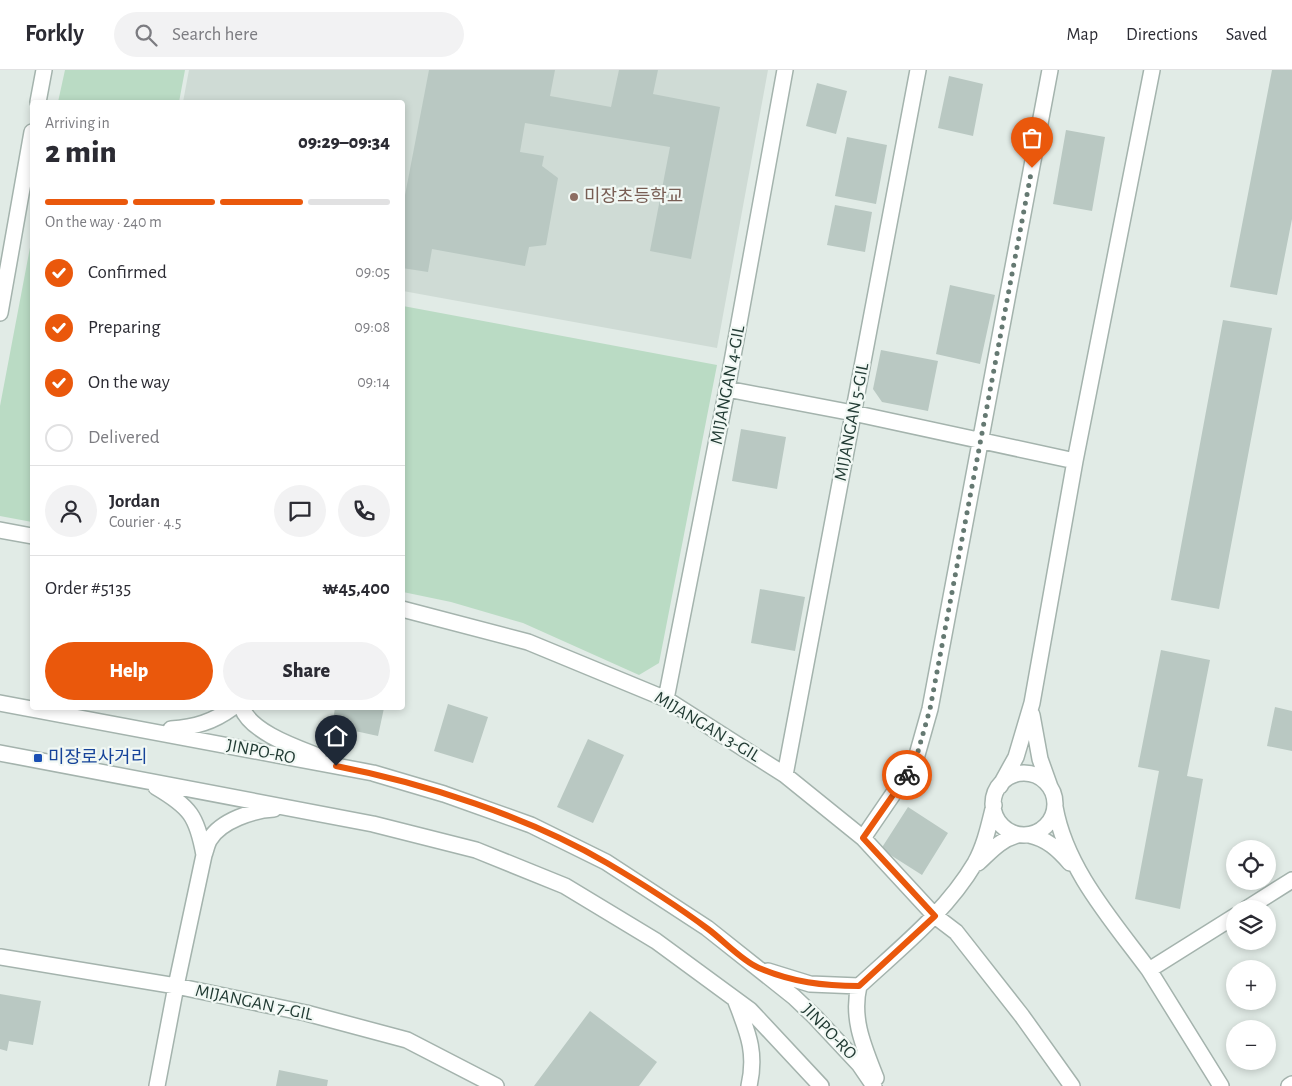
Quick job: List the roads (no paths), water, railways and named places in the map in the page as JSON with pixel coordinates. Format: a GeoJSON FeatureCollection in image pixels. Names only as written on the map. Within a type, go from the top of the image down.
{"type":"FeatureCollection","features":[{"type":"Feature","properties":{"kind":"street"},"geometry":{"type":"LineString","coordinates":[[38,100],[44,70]]}},
{"type":"Feature","properties":{"kind":"street","name":"MIJANGAN 4-GIL"},"geometry":{"type":"LineString","coordinates":[[666,699],[727,389],[785,70]]}},
{"type":"Feature","properties":{"kind":"street","name":"MIJANGAN 5-GIL"},"geometry":{"type":"LineString","coordinates":[[786,775],[918,70]]}},
{"type":"Feature","properties":{"kind":"street"},"geometry":{"type":"LineString","coordinates":[[863,838],[915,762],[930,709],[1050,70]]}},
{"type":"Feature","properties":{"kind":"street"},"geometry":{"type":"LineString","coordinates":[[880,1086],[864,1048],[855,1015],[855,1000],[859,986],[935,916],[975,863],[985,840],[1000,786],[1016,757],[1032,703],[1075,461],[1152,70]]}},
{"type":"Feature","properties":{"kind":"street"},"geometry":{"type":"LineString","coordinates":[[0,313],[30,143]]}},
{"type":"Feature","properties":{"kind":"street"},"geometry":{"type":"LineString","coordinates":[[727,389],[853,413],[1075,461]]}},
{"type":"Feature","properties":{"kind":"street"},"geometry":{"type":"LineString","coordinates":[[0,530],[30,536]]}},
{"type":"Feature","properties":{"kind":"street","name":"MIJANGAN 3-GIL"},"geometry":{"type":"LineString","coordinates":[[405,610],[528,642],[666,699],[786,775],[863,838],[935,916],[956,932],[1022,1016],[1072,1086]]}},
{"type":"Feature","properties":{"kind":"street","name":"JINPO-RO"},"geometry":{"type":"LineString","coordinates":[[0,703],[30,708]]}},
{"type":"Feature","properties":{"kind":"street"},"geometry":{"type":"LineString","coordinates":[[1032,703],[1032,725],[1040,760],[1050,787],[1060,830],[1081,875]]}},
{"type":"Feature","properties":{"kind":"street","name":"JINPO-RO"},"geometry":{"type":"LineString","coordinates":[[38,710],[354,770],[444,794],[531,825],[606,862],[707,928],[794,997],[859,1064],[874,1086]]}},
{"type":"Feature","properties":{"kind":"street"},"geometry":{"type":"LineString","coordinates":[[153,731],[196,727],[218,718],[229,710]]}},
{"type":"Feature","properties":{"kind":"street"},"geometry":{"type":"LineString","coordinates":[[243,710],[248,718],[265,731],[296,747],[354,770]]}},
{"type":"Feature","properties":{"kind":"street"},"geometry":{"type":"LineString","coordinates":[[0,753],[373,824],[476,850],[565,886],[656,941],[750,1010],[821,1086]]}},
{"type":"Feature","properties":{"kind":"street"},"geometry":{"type":"LineString","coordinates":[[1000,786],[1015,775],[1025,773],[1035,775],[1050,787]]}},
{"type":"Feature","properties":{"kind":"street"},"geometry":{"type":"LineString","coordinates":[[146,781],[172,796],[189,812],[199,826],[204,855]]}},
{"type":"Feature","properties":{"kind":"street"},"geometry":{"type":"LineString","coordinates":[[994,805],[995,815],[1000,824],[1023,835],[1042,838],[1058,849],[1081,875],[1148,970],[1221,1086]]}},
{"type":"Feature","properties":{"kind":"street"},"geometry":{"type":"LineString","coordinates":[[962,881],[999,844],[1008,838],[1038,832],[1047,826],[1055,807]]}},
{"type":"Feature","properties":{"kind":"street"},"geometry":{"type":"LineString","coordinates":[[158,1086],[176,986],[204,855],[210,839],[224,826],[243,816],[266,809],[289,808]]}},
{"type":"Feature","properties":{"kind":"street"},"geometry":{"type":"LineString","coordinates":[[1260,900],[1292,880]]}},
{"type":"Feature","properties":{"kind":"street"},"geometry":{"type":"LineString","coordinates":[[1148,970],[1226,922]]}},
{"type":"Feature","properties":{"kind":"street","name":"MIJANGAN 7-GIL"},"geometry":{"type":"LineString","coordinates":[[0,957],[176,986],[306,1013],[407,1040],[496,1086]]}},
{"type":"Feature","properties":{"kind":"street"},"geometry":{"type":"LineString","coordinates":[[757,967],[810,984],[859,986]]}},
{"type":"Feature","properties":{"kind":"street"},"geometry":{"type":"LineString","coordinates":[[735,999],[751,1043],[753,1070],[749,1086]]}},
{"type":"Feature","properties":{"kind":"place","name":"미장초등학교"},"geometry":{"type":"Point","coordinates":[574,197]}},
{"type":"Feature","properties":{"kind":"place","name":"미장로사거리"},"geometry":{"type":"Point","coordinates":[38,758]}}]}
